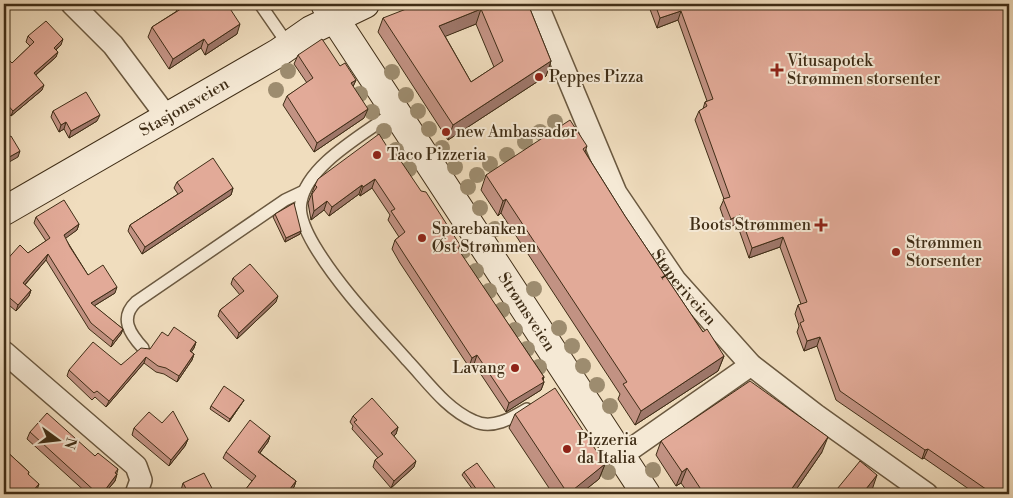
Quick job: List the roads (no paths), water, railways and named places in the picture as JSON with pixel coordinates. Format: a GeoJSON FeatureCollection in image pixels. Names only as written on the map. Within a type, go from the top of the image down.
{"type":"FeatureCollection","features":[{"type":"Feature","properties":{"kind":"main road","name":"Stasjonsveien"},"geometry":{"type":"LineString","coordinates":[[4,211],[288,46],[330,11],[365,4]]}},
{"type":"Feature","properties":{"kind":"main road","name":"Strømsveien"},"geometry":{"type":"LineString","coordinates":[[330,11],[395,111],[564,382],[621,456],[646,494]]}},
{"type":"Feature","properties":{"kind":"street"},"geometry":{"type":"LineString","coordinates":[[72,4],[113,46],[168,117]]}},
{"type":"Feature","properties":{"kind":"street","name":"Støperiveien"},"geometry":{"type":"LineString","coordinates":[[537,4],[602,163],[620,200],[675,280],[750,365],[816,415],[927,494]]}},
{"type":"Feature","properties":{"kind":"street"},"geometry":{"type":"LineString","coordinates":[[4,352],[136,466],[138,487]]}},
{"type":"Feature","properties":{"kind":"street"},"geometry":{"type":"LineString","coordinates":[[621,456],[750,365]]}},
{"type":"Feature","properties":{"kind":"lane"},"geometry":{"type":"LineString","coordinates":[[260,4],[288,46]]}},
{"type":"Feature","properties":{"kind":"lane"},"geometry":{"type":"LineString","coordinates":[[395,111],[335,156],[316,173],[304,191],[301,201],[302,216],[313,243],[327,265],[374,323],[448,405],[474,422],[484,424],[504,422],[534,404]]}},
{"type":"Feature","properties":{"kind":"lane"},"geometry":{"type":"LineString","coordinates":[[142,348],[130,334],[127,319],[128,312],[136,302],[284,200],[304,191]]}},
{"type":"Feature","properties":{"kind":"place","name":"Vitusapotek Strømmen storsenter"},"geometry":{"type":"Point","coordinates":[777,70]}},
{"type":"Feature","properties":{"kind":"place","name":"Peppes Pizza"},"geometry":{"type":"Point","coordinates":[539,77]}},
{"type":"Feature","properties":{"kind":"place","name":"new Ambassadør"},"geometry":{"type":"Point","coordinates":[446,132]}},
{"type":"Feature","properties":{"kind":"place","name":"Taco Pizzeria"},"geometry":{"type":"Point","coordinates":[377,155]}},
{"type":"Feature","properties":{"kind":"place","name":"Boots Strømmen"},"geometry":{"type":"Point","coordinates":[821,225]}},
{"type":"Feature","properties":{"kind":"place","name":"Sparebanken Øst Strømmen"},"geometry":{"type":"Point","coordinates":[422,238]}},
{"type":"Feature","properties":{"kind":"place","name":"Strømmen Storsenter"},"geometry":{"type":"Point","coordinates":[896,252]}},
{"type":"Feature","properties":{"kind":"place","name":"Lavang"},"geometry":{"type":"Point","coordinates":[515,368]}},
{"type":"Feature","properties":{"kind":"place","name":"Pizzeria da Italia"},"geometry":{"type":"Point","coordinates":[567,449]}}]}
